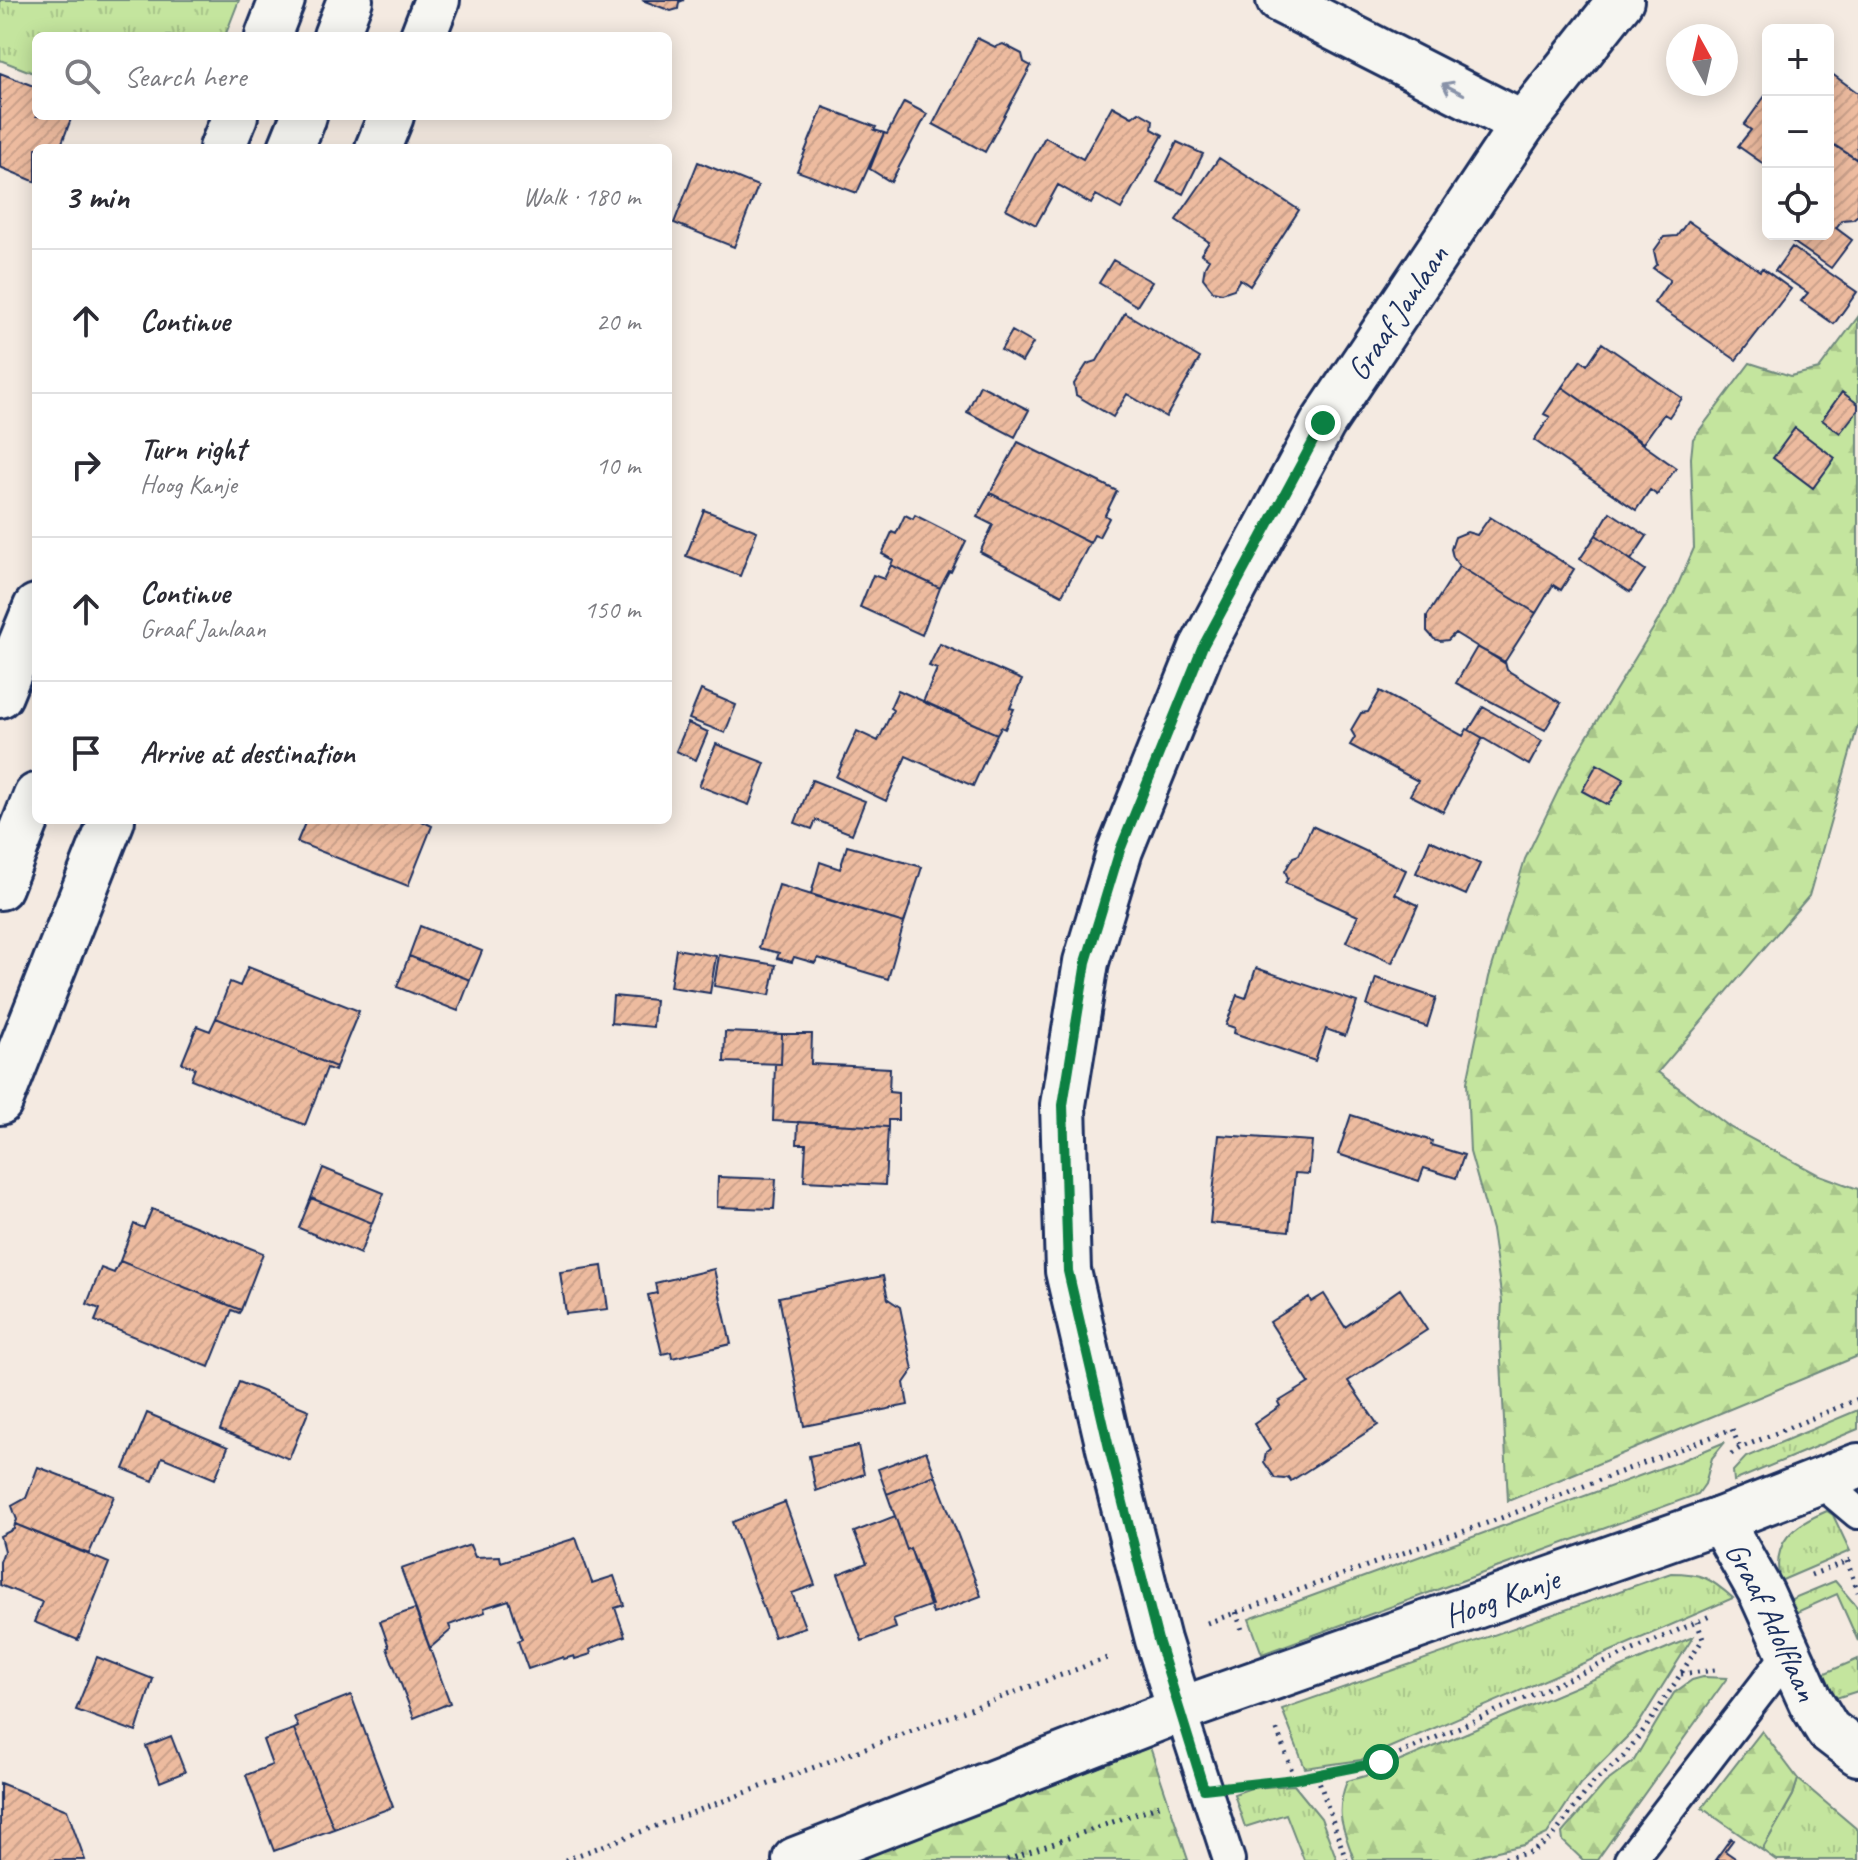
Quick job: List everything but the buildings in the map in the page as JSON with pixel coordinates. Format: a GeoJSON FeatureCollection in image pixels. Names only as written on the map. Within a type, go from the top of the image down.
{"type":"FeatureCollection","features":[{"type":"Feature","properties":{"kind":"street"},"geometry":{"type":"LineString","coordinates":[[270,32],[282,0]]}},
{"type":"Feature","properties":{"kind":"street"},"geometry":{"type":"LineString","coordinates":[[338,32],[350,0]]}},
{"type":"Feature","properties":{"kind":"street"},"geometry":{"type":"LineString","coordinates":[[425,32],[437,0]]}},
{"type":"Feature","properties":{"kind":"street"},"geometry":{"type":"LineString","coordinates":[[1279,0],[1523,124]]}},
{"type":"Feature","properties":{"kind":"street","name":"Graaf Janlaan"},"geometry":{"type":"LineString","coordinates":[[1180,1710],[1158,1640],[1109,1448],[1068,1271],[1063,1105],[1086,962],[1120,850],[1202,648],[1323,423],[1523,124],[1621,0]]}},
{"type":"Feature","properties":{"kind":"street"},"geometry":{"type":"LineString","coordinates":[[224,144],[233,120]]}},
{"type":"Feature","properties":{"kind":"street"},"geometry":{"type":"LineString","coordinates":[[293,144],[302,120]]}},
{"type":"Feature","properties":{"kind":"street"},"geometry":{"type":"LineString","coordinates":[[380,144],[389,120]]}},
{"type":"Feature","properties":{"kind":"street"},"geometry":{"type":"LineString","coordinates":[[0,695],[32,617]]}},
{"type":"Feature","properties":{"kind":"street"},"geometry":{"type":"LineString","coordinates":[[0,887],[32,806]]}},
{"type":"Feature","properties":{"kind":"street"},"geometry":{"type":"LineString","coordinates":[[0,1102],[110,824]]}},
{"type":"Feature","properties":{"kind":"street","name":"Hoog Kanje"},"geometry":{"type":"LineString","coordinates":[[795,1860],[1180,1710],[1720,1520],[1839,1473]]}},
{"type":"Feature","properties":{"kind":"street","name":"Graaf Adolflaan"},"geometry":{"type":"LineString","coordinates":[[1720,1520],[1762,1594],[1811,1702],[1828,1730],[1858,1753]]}},
{"type":"Feature","properties":{"kind":"lane","name":"Hoog Kanje"},"geometry":{"type":"LineString","coordinates":[[1839,1473],[1858,1513]]}},
{"type":"Feature","properties":{"kind":"lane"},"geometry":{"type":"LineString","coordinates":[[1630,1860],[1789,1653]]}},
{"type":"Feature","properties":{"kind":"lane"},"geometry":{"type":"LineString","coordinates":[[1180,1710],[1229,1860]]}},
{"type":"Feature","properties":{"kind":"path"},"geometry":{"type":"LineString","coordinates":[[1007,1860],[1204,1789],[1317,1775],[1381,1762],[1762,1594],[1858,1558]]}},
{"type":"Feature","properties":{"kind":"path"},"geometry":{"type":"LineString","coordinates":[[1847,1561],[1858,1592]]}},
{"type":"Feature","properties":{"kind":"path"},"geometry":{"type":"LineString","coordinates":[[1497,1860],[1532,1852],[1551,1839],[1592,1784],[1623,1757],[1703,1639],[1697,1622]]}},
{"type":"Feature","properties":{"kind":"path"},"geometry":{"type":"LineString","coordinates":[[1680,1674],[1721,1670]]}},
{"type":"Feature","properties":{"kind":"path"},"geometry":{"type":"LineString","coordinates":[[1317,1775],[1346,1860]]}},
{"type":"Feature","properties":{"kind":"green space"},"geometry":{"type":"Polygon","coordinates":[[[0,0],[239,0],[227,32],[32,32],[32,72],[0,60],[0,0]]]}},
{"type":"Feature","properties":{"kind":"green space"},"geometry":{"type":"Polygon","coordinates":[[[1858,317],[1858,725],[1809,896],[1658,1072],[1731,1128],[1817,1174],[1858,1189],[1858,1356],[1508,1501],[1500,1340],[1502,1301],[1492,1230],[1470,1152],[1467,1082],[1489,977],[1525,859],[1573,760],[1673,596],[1694,548],[1693,439],[1750,363],[1791,376],[1819,369],[1858,317]]]}},
{"type":"Feature","properties":{"kind":"green space"},"geometry":{"type":"Polygon","coordinates":[[[1858,1410],[1858,1429],[1734,1481],[1733,1471],[1746,1457],[1858,1410]]]}},
{"type":"Feature","properties":{"kind":"green space"},"geometry":{"type":"Polygon","coordinates":[[[1725,1442],[1712,1458],[1705,1484],[1698,1494],[1262,1654],[1249,1619],[1725,1442]]]}},
{"type":"Feature","properties":{"kind":"green space"},"geometry":{"type":"Polygon","coordinates":[[[1827,1511],[1833,1515],[1850,1551],[1780,1581],[1779,1555],[1788,1536],[1804,1522],[1827,1511]]]}},
{"type":"Feature","properties":{"kind":"green space"},"geometry":{"type":"Polygon","coordinates":[[[1671,1573],[1705,1578],[1733,1598],[1361,1760],[1305,1768],[1282,1709],[1671,1573]]]}},
{"type":"Feature","properties":{"kind":"green space"},"geometry":{"type":"Polygon","coordinates":[[[1835,1581],[1858,1608],[1858,1641],[1837,1594],[1795,1613],[1789,1600],[1835,1581]]]}},
{"type":"Feature","properties":{"kind":"green space"},"geometry":{"type":"Polygon","coordinates":[[[1693,1637],[1636,1728],[1580,1784],[1547,1834],[1524,1845],[1469,1860],[1354,1860],[1341,1812],[1347,1781],[1693,1637]]]}},
{"type":"Feature","properties":{"kind":"green space"},"geometry":{"type":"Polygon","coordinates":[[[1858,1659],[1858,1691],[1836,1698],[1823,1674],[1858,1659]]]}},
{"type":"Feature","properties":{"kind":"green space"},"geometry":{"type":"Polygon","coordinates":[[[1727,1678],[1597,1860],[1583,1860],[1563,1841],[1562,1833],[1605,1783],[1633,1762],[1674,1693],[1692,1680],[1727,1678]]]}},
{"type":"Feature","properties":{"kind":"green space"},"geometry":{"type":"Polygon","coordinates":[[[1762,1731],[1798,1779],[1793,1795],[1762,1850],[1702,1808],[1762,1731]]]}},
{"type":"Feature","properties":{"kind":"green space"},"geometry":{"type":"Polygon","coordinates":[[[1150,1747],[1188,1860],[859,1860],[1150,1747]]]}},
{"type":"Feature","properties":{"kind":"green space"},"geometry":{"type":"Polygon","coordinates":[[[1798,1779],[1858,1830],[1858,1860],[1776,1860],[1762,1850],[1793,1795],[1798,1779]]]}},
{"type":"Feature","properties":{"kind":"green space"},"geometry":{"type":"Polygon","coordinates":[[[1294,1785],[1321,1818],[1337,1860],[1304,1860],[1286,1814],[1245,1827],[1234,1794],[1251,1788],[1294,1785]]]}},
{"type":"Feature","properties":{"kind":"route"},"geometry":{"type":"LineString","coordinates":[[1323,423],[1202,648],[1120,850],[1086,962],[1063,1105],[1068,1271],[1158,1640],[1204,1789],[1295,1779],[1381,1762]]}}]}
